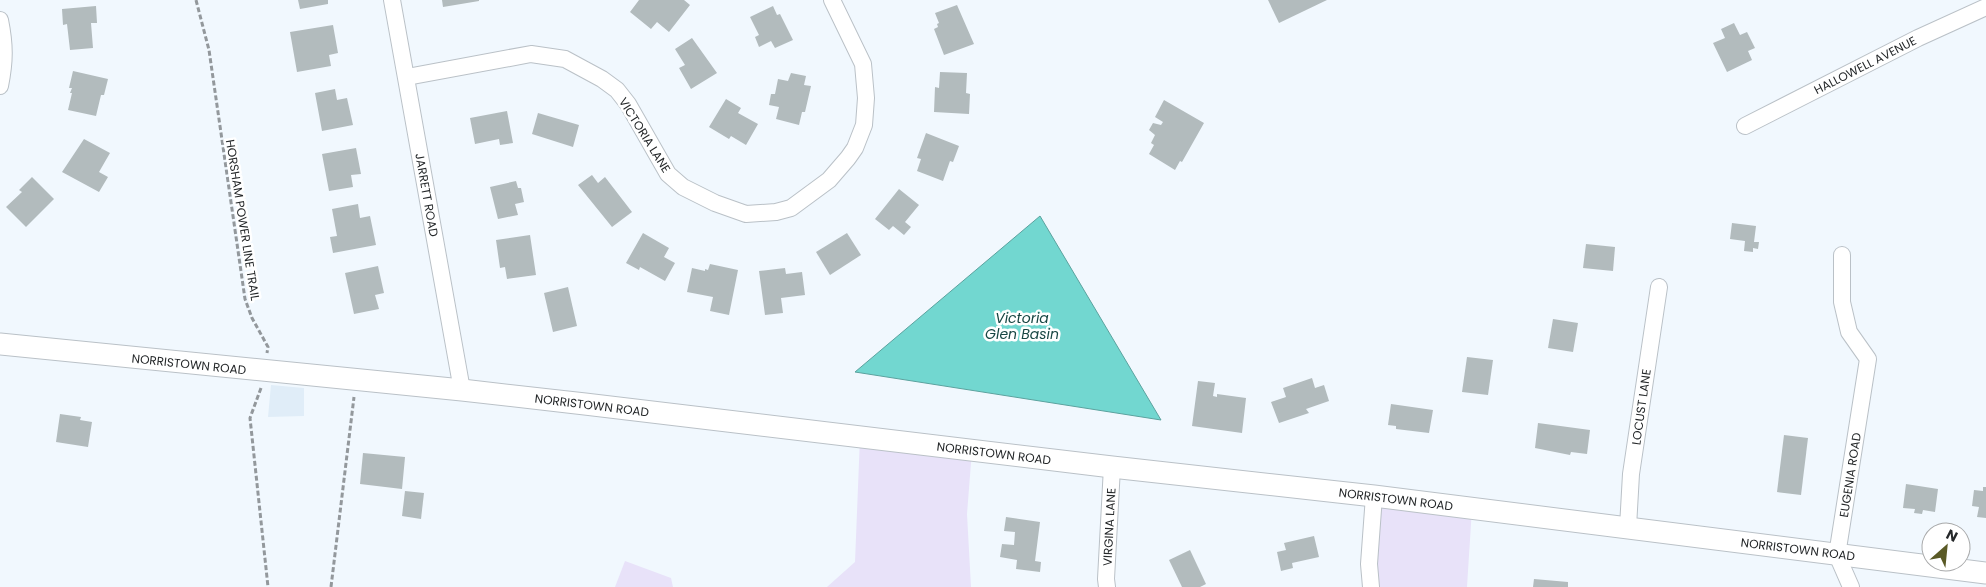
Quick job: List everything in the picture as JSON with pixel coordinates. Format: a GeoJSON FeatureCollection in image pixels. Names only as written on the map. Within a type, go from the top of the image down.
{"type":"FeatureCollection","features":[{"type":"Feature","properties":{"kind":"main road","name":"NORRISTOWN ROAD"},"geometry":{"type":"LineString","coordinates":[[0,344],[462,390],[1374,496],[1986,573]]}},
{"type":"Feature","properties":{"kind":"street","name":"JARRETT ROAD"},"geometry":{"type":"LineString","coordinates":[[392,0],[462,390]]}},
{"type":"Feature","properties":{"kind":"street","name":"VICTORIA LANE"},"geometry":{"type":"LineString","coordinates":[[407,78],[531,54],[565,60],[602,78],[617,90],[628,104],[668,174],[683,187],[715,203],[746,214],[776,212],[791,208],[829,180],[855,148],[864,125],[866,98],[863,64],[832,0]]}},
{"type":"Feature","properties":{"kind":"street","name":"HALLOWELL AVENUE"},"geometry":{"type":"LineString","coordinates":[[1745,126],[1918,38],[1986,7]]}},
{"type":"Feature","properties":{"kind":"street"},"geometry":{"type":"LineString","coordinates":[[0,20],[5,46],[0,86]]}},
{"type":"Feature","properties":{"kind":"street","name":"EUGENIA ROAD"},"geometry":{"type":"LineString","coordinates":[[1837,554],[1868,359],[1849,332],[1842,302],[1842,255]]}},
{"type":"Feature","properties":{"kind":"street","name":"LOCUST LANE"},"geometry":{"type":"LineString","coordinates":[[1628,527],[1631,474],[1659,287]]}},
{"type":"Feature","properties":{"kind":"street","name":"VIRGINA LANE"},"geometry":{"type":"LineString","coordinates":[[1107,587],[1112,467]]}},
{"type":"Feature","properties":{"kind":"street"},"geometry":{"type":"LineString","coordinates":[[1371,587],[1369,564],[1374,496]]}},
{"type":"Feature","properties":{"kind":"street"},"geometry":{"type":"LineString","coordinates":[[1837,554],[1851,587]]}},
{"type":"Feature","properties":{"kind":"path","name":"HORSHAM POWER LINE TRAIL"},"geometry":{"type":"LineString","coordinates":[[196,0],[209,50],[245,300],[252,318],[268,346],[260,395],[250,418],[268,587]]}},
{"type":"Feature","properties":{"kind":"path"},"geometry":{"type":"LineString","coordinates":[[332,587],[355,391]]}},
{"type":"Feature","properties":{"kind":"shaded area"},"geometry":{"type":"Polygon","coordinates":[[[271,385],[304,388],[304,416],[268,417],[271,385]]]}},
{"type":"Feature","properties":{"kind":"shaded area"},"geometry":{"type":"Polygon","coordinates":[[[860,437],[972,450],[967,514],[971,587],[827,587],[855,562],[860,437]]]}},
{"type":"Feature","properties":{"kind":"shaded area"},"geometry":{"type":"Polygon","coordinates":[[[1382,497],[1472,508],[1467,587],[1375,587],[1370,577],[1382,497]]]}},
{"type":"Feature","properties":{"kind":"shaded area"},"geometry":{"type":"Polygon","coordinates":[[[625,561],[671,578],[673,587],[615,587],[625,561]]]}},
{"type":"Feature","properties":{"kind":"water","name":"Victoria Glen Basin"},"geometry":{"type":"Polygon","coordinates":[[[1040,216],[1161,420],[855,372],[1040,216]]]}},
{"type":"Feature","properties":{"kind":"building"},"geometry":{"type":"Polygon","coordinates":[[[298,0],[328,0],[328,4],[300,9],[298,0]]]}},
{"type":"Feature","properties":{"kind":"building"},"geometry":{"type":"Polygon","coordinates":[[[442,0],[479,0],[479,1],[443,7],[442,0]]]}},
{"type":"Feature","properties":{"kind":"building"},"geometry":{"type":"Polygon","coordinates":[[[639,0],[684,0],[690,5],[669,32],[657,22],[651,29],[630,12],[639,0]]]}},
{"type":"Feature","properties":{"kind":"building"},"geometry":{"type":"Polygon","coordinates":[[[1268,0],[1327,0],[1279,23],[1268,0]]]}},
{"type":"Feature","properties":{"kind":"building"},"geometry":{"type":"Polygon","coordinates":[[[957,5],[974,44],[944,55],[934,29],[938,27],[937,24],[939,23],[935,13],[957,5]]]}},
{"type":"Feature","properties":{"kind":"building"},"geometry":{"type":"Polygon","coordinates":[[[96,6],[97,23],[91,23],[93,48],[70,50],[67,24],[63,25],[62,9],[96,6]]]}},
{"type":"Feature","properties":{"kind":"building"},"geometry":{"type":"Polygon","coordinates":[[[773,6],[777,15],[780,14],[793,40],[775,48],[771,41],[759,47],[755,37],[759,35],[750,17],[773,6]]]}},
{"type":"Feature","properties":{"kind":"building"},"geometry":{"type":"Polygon","coordinates":[[[1734,23],[1740,35],[1747,32],[1755,48],[1748,51],[1752,60],[1727,72],[1713,43],[1725,38],[1721,29],[1734,23]]]}},
{"type":"Feature","properties":{"kind":"building"},"geometry":{"type":"Polygon","coordinates":[[[333,25],[338,53],[329,55],[331,66],[297,72],[290,32],[333,25]]]}},
{"type":"Feature","properties":{"kind":"building"},"geometry":{"type":"Polygon","coordinates":[[[692,38],[717,73],[691,89],[679,68],[685,65],[675,49],[692,38]]]}},
{"type":"Feature","properties":{"kind":"building"},"geometry":{"type":"Polygon","coordinates":[[[73,71],[108,79],[104,95],[101,95],[96,116],[68,110],[72,93],[70,93],[72,88],[69,88],[73,71]]]}},
{"type":"Feature","properties":{"kind":"building"},"geometry":{"type":"Polygon","coordinates":[[[940,72],[967,73],[966,93],[970,94],[969,114],[934,112],[935,87],[939,88],[940,72]]]}},
{"type":"Feature","properties":{"kind":"building"},"geometry":{"type":"Polygon","coordinates":[[[791,73],[806,76],[804,85],[811,86],[805,112],[802,112],[799,125],[776,119],[779,107],[769,105],[771,94],[775,94],[778,79],[788,81],[791,73]]]}},
{"type":"Feature","properties":{"kind":"building"},"geometry":{"type":"Polygon","coordinates":[[[335,89],[337,100],[347,98],[353,125],[322,131],[315,93],[335,89]]]}},
{"type":"Feature","properties":{"kind":"building"},"geometry":{"type":"Polygon","coordinates":[[[726,99],[741,108],[738,113],[758,124],[746,145],[731,136],[729,139],[709,127],[726,99]]]}},
{"type":"Feature","properties":{"kind":"building"},"geometry":{"type":"Polygon","coordinates":[[[1164,100],[1204,123],[1182,162],[1180,161],[1175,170],[1149,154],[1154,145],[1151,143],[1155,135],[1149,130],[1153,123],[1161,125],[1163,122],[1155,117],[1164,100]]]}},
{"type":"Feature","properties":{"kind":"building"},"geometry":{"type":"Polygon","coordinates":[[[507,111],[513,143],[500,145],[499,139],[475,144],[470,118],[507,111]]]}},
{"type":"Feature","properties":{"kind":"building"},"geometry":{"type":"Polygon","coordinates":[[[538,113],[579,125],[573,147],[532,134],[538,113]]]}},
{"type":"Feature","properties":{"kind":"building"},"geometry":{"type":"Polygon","coordinates":[[[926,133],[959,146],[953,162],[950,161],[943,181],[917,171],[921,159],[917,158],[926,133]]]}},
{"type":"Feature","properties":{"kind":"building"},"geometry":{"type":"Polygon","coordinates":[[[84,139],[110,153],[99,172],[108,177],[99,192],[62,172],[84,139]]]}},
{"type":"Feature","properties":{"kind":"building"},"geometry":{"type":"Polygon","coordinates":[[[356,148],[361,174],[351,175],[353,187],[329,191],[322,154],[356,148]]]}},
{"type":"Feature","properties":{"kind":"building"},"geometry":{"type":"Polygon","coordinates":[[[592,175],[598,183],[605,177],[632,212],[612,227],[578,185],[592,175]]]}},
{"type":"Feature","properties":{"kind":"building"},"geometry":{"type":"Polygon","coordinates":[[[32,177],[54,199],[26,227],[6,207],[22,192],[19,190],[32,177]]]}},
{"type":"Feature","properties":{"kind":"building"},"geometry":{"type":"Polygon","coordinates":[[[516,181],[518,188],[521,188],[524,202],[515,204],[518,215],[498,219],[490,187],[516,181]]]}},
{"type":"Feature","properties":{"kind":"building"},"geometry":{"type":"Polygon","coordinates":[[[899,189],[919,205],[905,222],[911,227],[904,235],[893,226],[889,230],[875,219],[899,189]]]}},
{"type":"Feature","properties":{"kind":"building"},"geometry":{"type":"Polygon","coordinates":[[[358,204],[360,218],[370,216],[376,245],[333,253],[330,237],[337,236],[332,209],[358,204]]]}},
{"type":"Feature","properties":{"kind":"building"},"geometry":{"type":"Polygon","coordinates":[[[1732,223],[1756,226],[1754,242],[1759,242],[1758,249],[1753,248],[1753,252],[1744,251],[1745,241],[1730,239],[1732,223]]]}},
{"type":"Feature","properties":{"kind":"building"},"geometry":{"type":"Polygon","coordinates":[[[643,233],[669,248],[664,257],[675,263],[665,281],[640,267],[639,270],[626,263],[643,233]]]}},
{"type":"Feature","properties":{"kind":"building"},"geometry":{"type":"Polygon","coordinates":[[[847,233],[861,255],[830,275],[816,252],[847,233]]]}},
{"type":"Feature","properties":{"kind":"building"},"geometry":{"type":"Polygon","coordinates":[[[530,235],[536,275],[507,279],[505,267],[500,268],[496,240],[530,235]]]}},
{"type":"Feature","properties":{"kind":"building"},"geometry":{"type":"Polygon","coordinates":[[[1586,244],[1615,247],[1613,271],[1583,268],[1586,244]]]}},
{"type":"Feature","properties":{"kind":"building"},"geometry":{"type":"Polygon","coordinates":[[[710,264],[738,270],[729,315],[710,311],[713,297],[687,292],[692,268],[705,271],[705,269],[708,270],[710,264]]]}},
{"type":"Feature","properties":{"kind":"building"},"geometry":{"type":"Polygon","coordinates":[[[378,266],[384,293],[375,295],[379,309],[354,314],[345,273],[378,266]]]}},
{"type":"Feature","properties":{"kind":"building"},"geometry":{"type":"Polygon","coordinates":[[[785,268],[786,274],[802,272],[805,295],[781,298],[783,313],[765,315],[759,271],[785,268]]]}},
{"type":"Feature","properties":{"kind":"building"},"geometry":{"type":"Polygon","coordinates":[[[568,287],[577,326],[553,332],[544,293],[568,287]]]}},
{"type":"Feature","properties":{"kind":"building"},"geometry":{"type":"Polygon","coordinates":[[[1553,319],[1578,323],[1573,352],[1548,348],[1553,319]]]}},
{"type":"Feature","properties":{"kind":"building"},"geometry":{"type":"Polygon","coordinates":[[[1467,357],[1493,360],[1488,395],[1462,392],[1467,357]]]}},
{"type":"Feature","properties":{"kind":"building"},"geometry":{"type":"Polygon","coordinates":[[[1312,378],[1315,388],[1324,385],[1329,401],[1306,409],[1309,413],[1279,423],[1271,402],[1286,397],[1283,388],[1312,378]]]}},
{"type":"Feature","properties":{"kind":"building"},"geometry":{"type":"Polygon","coordinates":[[[1198,381],[1215,383],[1213,396],[1217,397],[1217,394],[1246,398],[1242,433],[1192,426],[1198,381]]]}},
{"type":"Feature","properties":{"kind":"building"},"geometry":{"type":"Polygon","coordinates":[[[1391,404],[1433,410],[1429,433],[1396,429],[1396,426],[1388,425],[1391,404]]]}},
{"type":"Feature","properties":{"kind":"building"},"geometry":{"type":"Polygon","coordinates":[[[60,414],[81,417],[80,420],[92,422],[88,447],[56,442],[60,414]]]}},
{"type":"Feature","properties":{"kind":"building"},"geometry":{"type":"Polygon","coordinates":[[[1538,423],[1590,430],[1587,454],[1571,452],[1570,455],[1535,448],[1538,423]]]}},
{"type":"Feature","properties":{"kind":"building"},"geometry":{"type":"Polygon","coordinates":[[[1784,435],[1808,438],[1801,495],[1777,492],[1784,435]]]}},
{"type":"Feature","properties":{"kind":"building"},"geometry":{"type":"Polygon","coordinates":[[[363,453],[405,457],[402,489],[360,484],[363,453]]]}},
{"type":"Feature","properties":{"kind":"building"},"geometry":{"type":"Polygon","coordinates":[[[1906,484],[1938,489],[1935,512],[1923,510],[1922,514],[1914,513],[1915,509],[1903,508],[1906,484]]]}},
{"type":"Feature","properties":{"kind":"building"},"geometry":{"type":"Polygon","coordinates":[[[1983,487],[1986,487],[1986,518],[1977,517],[1979,507],[1972,506],[1974,490],[1983,491],[1983,487]]]}},
{"type":"Feature","properties":{"kind":"building"},"geometry":{"type":"Polygon","coordinates":[[[405,491],[424,493],[421,519],[402,516],[405,491]]]}},
{"type":"Feature","properties":{"kind":"building"},"geometry":{"type":"Polygon","coordinates":[[[1006,517],[1040,522],[1035,561],[1041,562],[1040,572],[1016,569],[1017,560],[1000,557],[1002,544],[1014,545],[1015,532],[1004,531],[1006,517]]]}},
{"type":"Feature","properties":{"kind":"building"},"geometry":{"type":"Polygon","coordinates":[[[1314,536],[1319,557],[1292,563],[1293,568],[1281,571],[1277,552],[1286,550],[1284,543],[1314,536]]]}},
{"type":"Feature","properties":{"kind":"building"},"geometry":{"type":"Polygon","coordinates":[[[1190,550],[1206,584],[1200,587],[1182,587],[1169,560],[1190,550]]]}},
{"type":"Feature","properties":{"kind":"building"},"geometry":{"type":"Polygon","coordinates":[[[1534,579],[1568,582],[1568,587],[1533,587],[1534,579]]]}}]}
